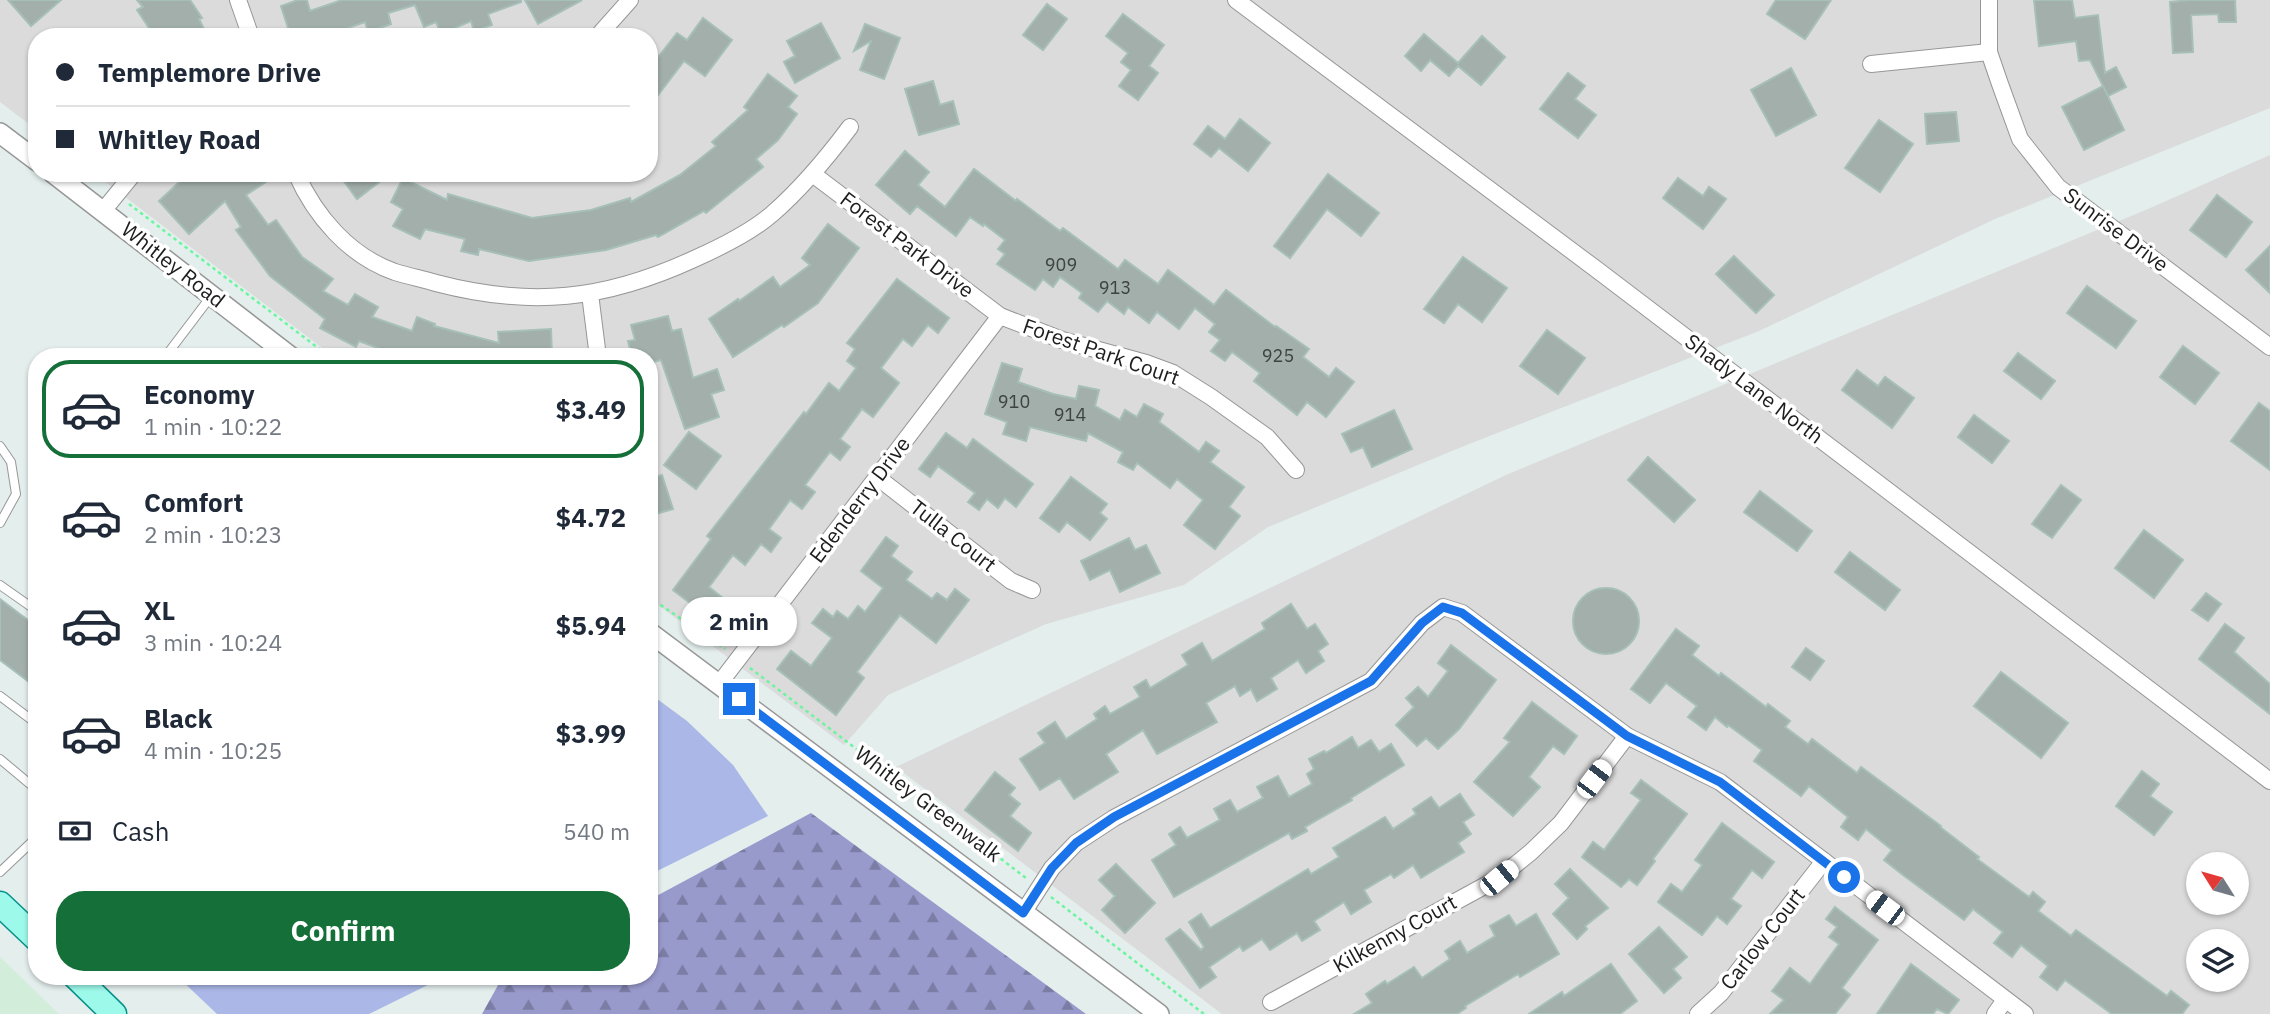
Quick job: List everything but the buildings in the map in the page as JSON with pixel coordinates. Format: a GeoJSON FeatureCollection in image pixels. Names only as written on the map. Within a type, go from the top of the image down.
{"type":"FeatureCollection","features":[{"type":"Feature","properties":{"kind":"main road"},"geometry":{"type":"LineString","coordinates":[[0,904],[28,930]]}},
{"type":"Feature","properties":{"kind":"main road"},"geometry":{"type":"LineString","coordinates":[[84,985],[114,1014]]}},
{"type":"Feature","properties":{"kind":"street"},"geometry":{"type":"LineString","coordinates":[[238,0],[248,28]]}},
{"type":"Feature","properties":{"kind":"street"},"geometry":{"type":"LineString","coordinates":[[605,28],[630,0]]}},
{"type":"Feature","properties":{"kind":"street","name":"Shady Lane North"},"geometry":{"type":"LineString","coordinates":[[1236,0],[1596,269],[2270,782]]}},
{"type":"Feature","properties":{"kind":"street","name":"Sunrise Drive"},"geometry":{"type":"LineString","coordinates":[[1989,0],[1989,52],[2020,139],[2058,187],[2270,347]]}},
{"type":"Feature","properties":{"kind":"street"},"geometry":{"type":"LineString","coordinates":[[1871,64],[1989,52]]}},
{"type":"Feature","properties":{"kind":"street"},"geometry":{"type":"LineString","coordinates":[[300,182],[306,196],[337,235],[370,259],[393,271],[462,290],[498,296],[536,298],[590,294],[667,272],[737,239],[770,216],[814,175],[850,127]]}},
{"type":"Feature","properties":{"kind":"street"},"geometry":{"type":"LineString","coordinates":[[0,133],[28,154]]}},
{"type":"Feature","properties":{"kind":"street","name":"Forest Park Drive"},"geometry":{"type":"LineString","coordinates":[[814,175],[1000,316]]}},
{"type":"Feature","properties":{"kind":"street","name":"Whitley Road"},"geometry":{"type":"LineString","coordinates":[[65,182],[280,348]]}},
{"type":"Feature","properties":{"kind":"street"},"geometry":{"type":"LineString","coordinates":[[103,211],[127,182]]}},
{"type":"Feature","properties":{"kind":"street"},"geometry":{"type":"LineString","coordinates":[[590,294],[597,348]]}},
{"type":"Feature","properties":{"kind":"street","name":"Forest Park Court"},"geometry":{"type":"LineString","coordinates":[[1000,316],[1062,340],[1173,373],[1212,397],[1267,437],[1296,470]]}},
{"type":"Feature","properties":{"kind":"street","name":"Edenderry Drive"},"geometry":{"type":"LineString","coordinates":[[719,684],[1000,316]]}},
{"type":"Feature","properties":{"kind":"street","name":"Tulla Court"},"geometry":{"type":"LineString","coordinates":[[877,477],[1011,581],[1032,590]]}},
{"type":"Feature","properties":{"kind":"street"},"geometry":{"type":"LineString","coordinates":[[1023,913],[1052,868],[1076,843],[1114,817],[1371,681],[1422,623],[1443,607],[1462,613],[1627,736],[1720,782],[2025,1014]]}},
{"type":"Feature","properties":{"kind":"street"},"geometry":{"type":"LineString","coordinates":[[658,639],[1159,1014]]}},
{"type":"Feature","properties":{"kind":"street","name":"Kilkenny Court"},"geometry":{"type":"LineString","coordinates":[[1270,1002],[1499,878],[1531,852],[1561,822],[1627,736]]}},
{"type":"Feature","properties":{"kind":"street","name":"Carlow Court"},"geometry":{"type":"LineString","coordinates":[[1698,1014],[1721,993],[1824,862]]}},
{"type":"Feature","properties":{"kind":"street"},"geometry":{"type":"LineString","coordinates":[[1995,1014],[2006,1000]]}},
{"type":"Feature","properties":{"kind":"lane"},"geometry":{"type":"LineString","coordinates":[[172,348],[212,295]]}},
{"type":"Feature","properties":{"kind":"lane"},"geometry":{"type":"LineString","coordinates":[[0,446],[11,462],[16,494],[0,523]]}},
{"type":"Feature","properties":{"kind":"lane"},"geometry":{"type":"LineString","coordinates":[[0,585],[28,605]]}},
{"type":"Feature","properties":{"kind":"lane"},"geometry":{"type":"LineString","coordinates":[[0,696],[28,717]]}},
{"type":"Feature","properties":{"kind":"lane"},"geometry":{"type":"LineString","coordinates":[[0,759],[28,782]]}},
{"type":"Feature","properties":{"kind":"lane"},"geometry":{"type":"LineString","coordinates":[[0,872],[28,846]]}},
{"type":"Feature","properties":{"kind":"path"},"geometry":{"type":"LineString","coordinates":[[117,194],[318,348]]}},
{"type":"Feature","properties":{"kind":"path","name":"Whitley Greenwalk"},"geometry":{"type":"LineString","coordinates":[[658,603],[694,625],[1204,1014]]}},
{"type":"Feature","properties":{"kind":"shaded area"},"geometry":{"type":"Polygon","coordinates":[[[0,0],[2270,0],[2270,108],[1995,219],[1759,331],[1464,446],[1268,527],[1184,585],[1046,624],[888,695],[844,745],[658,605],[658,348],[322,348],[106,182],[658,182],[658,28],[28,28],[28,123],[0,102],[0,0]]]}},
{"type":"Feature","properties":{"kind":"shaded area"},"geometry":{"type":"Polygon","coordinates":[[[2270,155],[2270,1014],[1222,1014],[896,767],[1506,475],[2148,209],[2270,155]]]}},
{"type":"Feature","properties":{"kind":"shaded area"},"geometry":{"type":"Polygon","coordinates":[[[658,700],[687,721],[733,765],[768,816],[658,871],[658,700]]]}},
{"type":"Feature","properties":{"kind":"shaded area"},"geometry":{"type":"Polygon","coordinates":[[[0,957],[59,1014],[0,1014],[0,957]]]}},
{"type":"Feature","properties":{"kind":"shaded area"},"geometry":{"type":"Polygon","coordinates":[[[186,985],[428,985],[369,1014],[217,1014],[186,985]]]}},
{"type":"Feature","properties":{"kind":"green space"},"geometry":{"type":"Polygon","coordinates":[[[811,813],[1086,1014],[482,1014],[498,985],[658,985],[658,895],[811,813]]]}},
{"type":"Feature","properties":{"kind":"route"},"geometry":{"type":"LineString","coordinates":[[739,699],[1023,913],[1052,868],[1076,843],[1114,817],[1371,681],[1422,623],[1443,607],[1462,613],[1627,736],[1720,782],[1844,877]]}}]}
